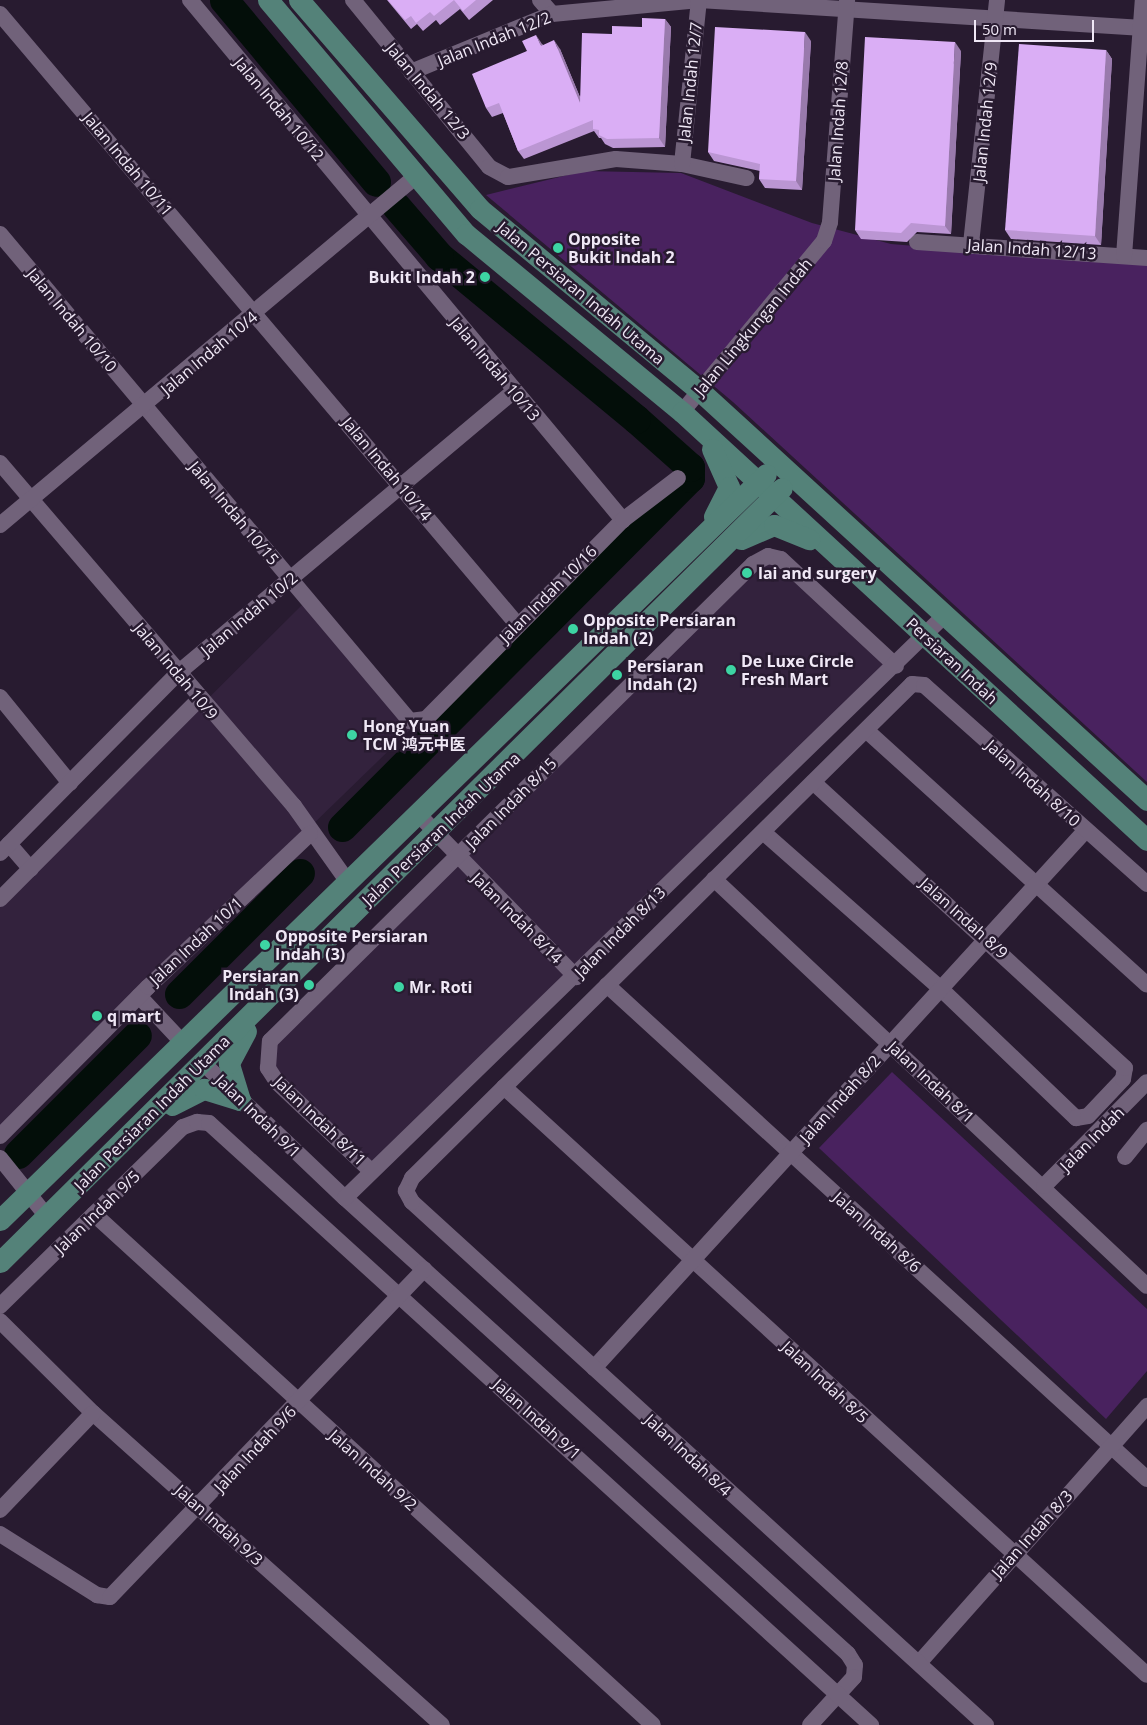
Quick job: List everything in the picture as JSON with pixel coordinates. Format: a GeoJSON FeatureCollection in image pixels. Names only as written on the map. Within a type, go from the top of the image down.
{"type":"FeatureCollection","features":[{"type":"Feature","properties":{"kind":"main road","name":"Jalan Persiaran Indah Utama"},"geometry":{"type":"LineString","coordinates":[[268,0],[415,178],[466,234],[690,419],[758,483]]}},
{"type":"Feature","properties":{"kind":"main road","name":"Jalan Persiaran Indah Utama"},"geometry":{"type":"LineString","coordinates":[[0,1220],[104,1123],[182,1042],[419,815],[758,483],[777,462],[700,391],[480,209],[299,0]]}},
{"type":"Feature","properties":{"kind":"main road"},"geometry":{"type":"LineString","coordinates":[[351,61],[392,125],[415,178],[449,190],[480,209]]}},
{"type":"Feature","properties":{"kind":"main road"},"geometry":{"type":"LineString","coordinates":[[690,419],[723,465],[729,487],[704,534]]}},
{"type":"Feature","properties":{"kind":"main road","name":"Persiaran Indah"},"geometry":{"type":"LineString","coordinates":[[777,462],[1147,800]]}},
{"type":"Feature","properties":{"kind":"main road","name":"Jalan Persiaran Indah Utama"},"geometry":{"type":"LineString","coordinates":[[0,1262],[48,1218],[202,1062],[436,834],[793,477]]}},
{"type":"Feature","properties":{"kind":"main road","name":"Persiaran Indah"},"geometry":{"type":"LineString","coordinates":[[758,483],[1147,840]]}},
{"type":"Feature","properties":{"kind":"main road"},"geometry":{"type":"LineString","coordinates":[[725,547],[774,525],[834,552]]}},
{"type":"Feature","properties":{"kind":"main road"},"geometry":{"type":"LineString","coordinates":[[104,1123],[176,1065],[202,1062],[202,1041],[231,1012],[260,968]]}},
{"type":"Feature","properties":{"kind":"main road"},"geometry":{"type":"LineString","coordinates":[[240,1100],[229,1063],[231,1053],[282,983]]}},
{"type":"Feature","properties":{"kind":"main road"},"geometry":{"type":"LineString","coordinates":[[122,1143],[194,1090],[212,1090],[240,1100]]}},
{"type":"Feature","properties":{"kind":"street","name":"Jalan Indah 10/12"},"geometry":{"type":"LineString","coordinates":[[190,0],[368,217]]}},
{"type":"Feature","properties":{"kind":"street","name":"Jalan Indah 12/3"},"geometry":{"type":"LineString","coordinates":[[353,0],[489,167],[508,176],[532,176],[601,160],[682,164]]}},
{"type":"Feature","properties":{"kind":"street"},"geometry":{"type":"LineString","coordinates":[[540,0],[552,14]]}},
{"type":"Feature","properties":{"kind":"street","name":"Jalan Indah 12/2"},"geometry":{"type":"LineString","coordinates":[[411,72],[552,14],[699,0],[847,4],[996,19],[1144,28]]}},
{"type":"Feature","properties":{"kind":"street","name":"Jalan Indah 12/7"},"geometry":{"type":"LineString","coordinates":[[682,164],[699,0]]}},
{"type":"Feature","properties":{"kind":"street","name":"Jalan Indah 12/9"},"geometry":{"type":"LineString","coordinates":[[971,244],[997,0]]}},
{"type":"Feature","properties":{"kind":"street"},"geometry":{"type":"LineString","coordinates":[[1124,256],[1144,28],[1143,0]]}},
{"type":"Feature","properties":{"kind":"street","name":"Jalan Indah 12/8"},"geometry":{"type":"LineString","coordinates":[[824,241],[830,222],[847,4]]}},
{"type":"Feature","properties":{"kind":"street","name":"Jalan Indah 10/11"},"geometry":{"type":"LineString","coordinates":[[0,14],[255,315]]}},
{"type":"Feature","properties":{"kind":"street"},"geometry":{"type":"LineString","coordinates":[[682,164],[746,178]]}},
{"type":"Feature","properties":{"kind":"street","name":"Jalan Indah 10/4"},"geometry":{"type":"LineString","coordinates":[[0,525],[255,315],[415,178]]}},
{"type":"Feature","properties":{"kind":"street","name":"Jalan Indah 10/13"},"geometry":{"type":"LineString","coordinates":[[368,217],[513,392],[623,520]]}},
{"type":"Feature","properties":{"kind":"street","name":"Jalan Indah 10/10"},"geometry":{"type":"LineString","coordinates":[[0,234],[144,407]]}},
{"type":"Feature","properties":{"kind":"street","name":"Jalan Lingkungan Indah"},"geometry":{"type":"LineString","coordinates":[[690,419],[700,391],[824,241]]}},
{"type":"Feature","properties":{"kind":"street","name":"Jalan Indah 12/13"},"geometry":{"type":"LineString","coordinates":[[917,242],[971,244],[1147,258]]}},
{"type":"Feature","properties":{"kind":"street","name":"Jalan Indah 10/14"},"geometry":{"type":"LineString","coordinates":[[255,315],[402,486],[516,624]]}},
{"type":"Feature","properties":{"kind":"street","name":"Jalan Indah 10/2"},"geometry":{"type":"LineString","coordinates":[[4,849],[178,673],[513,392]]}},
{"type":"Feature","properties":{"kind":"street","name":"Jalan Indah 10/15"},"geometry":{"type":"LineString","coordinates":[[144,407],[404,716],[419,722],[426,719]]}},
{"type":"Feature","properties":{"kind":"street","name":"Jalan Indah 10/9"},"geometry":{"type":"LineString","coordinates":[[0,463],[178,673],[294,806],[310,834],[348,882]]}},
{"type":"Feature","properties":{"kind":"street","name":"Jalan Indah 10/16"},"geometry":{"type":"LineString","coordinates":[[426,719],[516,624],[623,520],[678,478]]}},
{"type":"Feature","properties":{"kind":"street","name":"Jalan Indah 8/15"},"geometry":{"type":"LineString","coordinates":[[270,1041],[752,564],[768,556],[781,559],[896,666]]}},
{"type":"Feature","properties":{"kind":"street","name":"Jalan Indah 8/13"},"geometry":{"type":"LineString","coordinates":[[345,1198],[926,637],[945,615]]}},
{"type":"Feature","properties":{"kind":"street","name":"Jalan Indah 8/10"},"geometry":{"type":"LineString","coordinates":[[866,730],[918,682],[1147,884]]}},
{"type":"Feature","properties":{"kind":"street"},"geometry":{"type":"LineString","coordinates":[[0,697],[70,783]]}},
{"type":"Feature","properties":{"kind":"street"},"geometry":{"type":"LineString","coordinates":[[0,899],[200,698]]}},
{"type":"Feature","properties":{"kind":"street"},"geometry":{"type":"LineString","coordinates":[[504,1087],[866,730],[1147,985]]}},
{"type":"Feature","properties":{"kind":"street","name":"Jalan Indah 8/9"},"geometry":{"type":"LineString","coordinates":[[813,782],[1114,1056],[1125,1068],[1123,1080],[1080,1120],[941,989]]}},
{"type":"Feature","properties":{"kind":"street","name":"Jalan Indah 8/14"},"geometry":{"type":"LineString","coordinates":[[419,815],[456,857],[576,976]]}},
{"type":"Feature","properties":{"kind":"street","name":"Jalan Indah 8/2"},"geometry":{"type":"LineString","coordinates":[[594,1368],[1086,830]]}},
{"type":"Feature","properties":{"kind":"street"},"geometry":{"type":"LineString","coordinates":[[762,832],[941,989]]}},
{"type":"Feature","properties":{"kind":"street","name":"Jalan Indah 10/1"},"geometry":{"type":"LineString","coordinates":[[0,1136],[139,996],[310,834]]}},
{"type":"Feature","properties":{"kind":"street"},"geometry":{"type":"LineString","coordinates":[[4,849],[31,869]]}},
{"type":"Feature","properties":{"kind":"street","name":"Jalan Indah 8/1"},"geometry":{"type":"LineString","coordinates":[[714,879],[1044,1186],[1147,1286]]}},
{"type":"Feature","properties":{"kind":"street","name":"Jalan Indah 8/6"},"geometry":{"type":"LineString","coordinates":[[607,985],[1147,1479]]}},
{"type":"Feature","properties":{"kind":"street"},"geometry":{"type":"LineString","coordinates":[[139,996],[182,1042]]}},
{"type":"Feature","properties":{"kind":"street","name":"Jalan Indah 8/11"},"geometry":{"type":"LineString","coordinates":[[270,1041],[268,1068],[277,1082],[371,1171]]}},
{"type":"Feature","properties":{"kind":"street","name":"Jalan Indah 9/1"},"geometry":{"type":"LineString","coordinates":[[202,1062],[345,1198],[848,1654],[854,1665],[854,1677],[838,1694]]}},
{"type":"Feature","properties":{"kind":"street","name":"Jalan Indah"},"geometry":{"type":"LineString","coordinates":[[1044,1186],[1144,1086]]}},
{"type":"Feature","properties":{"kind":"street","name":"Jalan Indah 8/4"},"geometry":{"type":"LineString","coordinates":[[504,1087],[412,1178],[406,1191],[412,1202],[986,1725]]}},
{"type":"Feature","properties":{"kind":"street","name":"Jalan Indah 8/5"},"geometry":{"type":"LineString","coordinates":[[504,1087],[694,1259],[1013,1556],[1147,1675]]}},
{"type":"Feature","properties":{"kind":"street","name":"Jalan Indah 9/1"},"geometry":{"type":"LineString","coordinates":[[197,1122],[209,1123],[401,1294],[872,1725]]}},
{"type":"Feature","properties":{"kind":"street","name":"Jalan Indah 9/5"},"geometry":{"type":"LineString","coordinates":[[0,1306],[183,1128],[197,1122]]}},
{"type":"Feature","properties":{"kind":"street"},"geometry":{"type":"LineString","coordinates":[[1125,1157],[1147,1130]]}},
{"type":"Feature","properties":{"kind":"street"},"geometry":{"type":"LineString","coordinates":[[0,1158],[48,1218]]}},
{"type":"Feature","properties":{"kind":"street","name":"Jalan Indah 9/2"},"geometry":{"type":"LineString","coordinates":[[94,1214],[652,1725]]}},
{"type":"Feature","properties":{"kind":"street","name":"Jalan Indah 9/6"},"geometry":{"type":"LineString","coordinates":[[0,1534],[97,1595],[110,1597],[200,1507],[424,1270]]}},
{"type":"Feature","properties":{"kind":"street","name":"Jalan Indah 9/3"},"geometry":{"type":"LineString","coordinates":[[0,1321],[93,1413],[442,1725]]}},
{"type":"Feature","properties":{"kind":"street","name":"Jalan Indah 8/3"},"geometry":{"type":"LineString","coordinates":[[919,1663],[1147,1406]]}},
{"type":"Feature","properties":{"kind":"street"},"geometry":{"type":"LineString","coordinates":[[0,1510],[93,1413]]}},
{"type":"Feature","properties":{"kind":"street"},"geometry":{"type":"LineString","coordinates":[[810,1725],[838,1694]]}},
{"type":"Feature","properties":{"kind":"shaded area"},"geometry":{"type":"Polygon","coordinates":[[[584,171],[681,173],[812,223],[891,244],[1147,265],[1147,782],[733,402],[486,195],[584,171]]]}},
{"type":"Feature","properties":{"kind":"shaded area"},"geometry":{"type":"Polygon","coordinates":[[[766,564],[778,564],[887,667],[371,1163],[280,1077],[273,1067],[275,1044],[756,568],[766,564]]]}},
{"type":"Feature","properties":{"kind":"shaded area"},"geometry":{"type":"Polygon","coordinates":[[[303,604],[410,730],[0,1128],[0,906],[303,604]]]}},
{"type":"Feature","properties":{"kind":"shaded area"},"geometry":{"type":"Polygon","coordinates":[[[892,1072],[1147,1309],[1147,1371],[1106,1419],[819,1148],[892,1072]]]}},
{"type":"Feature","properties":{"kind":"building"},"geometry":{"type":"Polygon","coordinates":[[[388,0],[454,0],[434,16],[430,12],[416,23],[411,16],[405,20],[388,0]]]}},
{"type":"Feature","properties":{"kind":"building"},"geometry":{"type":"Polygon","coordinates":[[[454,0],[476,0],[463,11],[454,0]]]}},
{"type":"Feature","properties":{"kind":"building"},"geometry":{"type":"Polygon","coordinates":[[[642,18],[665,19],[659,138],[607,139],[599,135],[599,130],[593,129],[593,120],[518,151],[499,103],[486,108],[472,74],[527,51],[522,41],[536,35],[541,46],[554,40],[580,103],[582,33],[612,34],[612,26],[642,27],[642,18]]]}},
{"type":"Feature","properties":{"kind":"building"},"geometry":{"type":"Polygon","coordinates":[[[715,27],[805,32],[796,181],[759,179],[760,164],[708,152],[715,27]]]}},
{"type":"Feature","properties":{"kind":"building"},"geometry":{"type":"Polygon","coordinates":[[[865,37],[955,42],[945,226],[911,223],[901,233],[855,230],[865,37]]]}},
{"type":"Feature","properties":{"kind":"building"},"geometry":{"type":"Polygon","coordinates":[[[1019,44],[1106,50],[1095,236],[1005,230],[1019,44]]]}},
{"type":"Feature","properties":{"kind":"waterway"},"geometry":{"type":"LineString","coordinates":[[224,0],[376,182]]}},
{"type":"Feature","properties":{"kind":"waterway"},"geometry":{"type":"LineString","coordinates":[[342,827],[690,478],[690,467],[636,419],[439,256],[396,206]]}},
{"type":"Feature","properties":{"kind":"waterway"},"geometry":{"type":"LineString","coordinates":[[179,994],[300,873]]}},
{"type":"Feature","properties":{"kind":"waterway"},"geometry":{"type":"LineString","coordinates":[[18,1154],[137,1035]]}},
{"type":"Feature","properties":{"kind":"place","name":"Opposite Bukit Indah 2"},"geometry":{"type":"Point","coordinates":[558,248]}},
{"type":"Feature","properties":{"kind":"place","name":"Bukit Indah 2"},"geometry":{"type":"Point","coordinates":[485,277]}},
{"type":"Feature","properties":{"kind":"place","name":"lai and surgery"},"geometry":{"type":"Point","coordinates":[747,573]}},
{"type":"Feature","properties":{"kind":"place","name":"Opposite Persiaran Indah (2)"},"geometry":{"type":"Point","coordinates":[573,629]}},
{"type":"Feature","properties":{"kind":"place","name":"De Luxe Circle Fresh Mart"},"geometry":{"type":"Point","coordinates":[731,670]}},
{"type":"Feature","properties":{"kind":"place","name":"Persiaran Indah (2)"},"geometry":{"type":"Point","coordinates":[617,675]}},
{"type":"Feature","properties":{"kind":"place","name":"Hong Yuan TCM 鸿元中医"},"geometry":{"type":"Point","coordinates":[352,735]}},
{"type":"Feature","properties":{"kind":"place","name":"Opposite Persiaran Indah (3)"},"geometry":{"type":"Point","coordinates":[265,945]}},
{"type":"Feature","properties":{"kind":"place","name":"Persiaran Indah (3)"},"geometry":{"type":"Point","coordinates":[309,985]}},
{"type":"Feature","properties":{"kind":"place","name":"Mr. Roti"},"geometry":{"type":"Point","coordinates":[399,987]}},
{"type":"Feature","properties":{"kind":"place","name":"q mart"},"geometry":{"type":"Point","coordinates":[97,1016]}}]}
